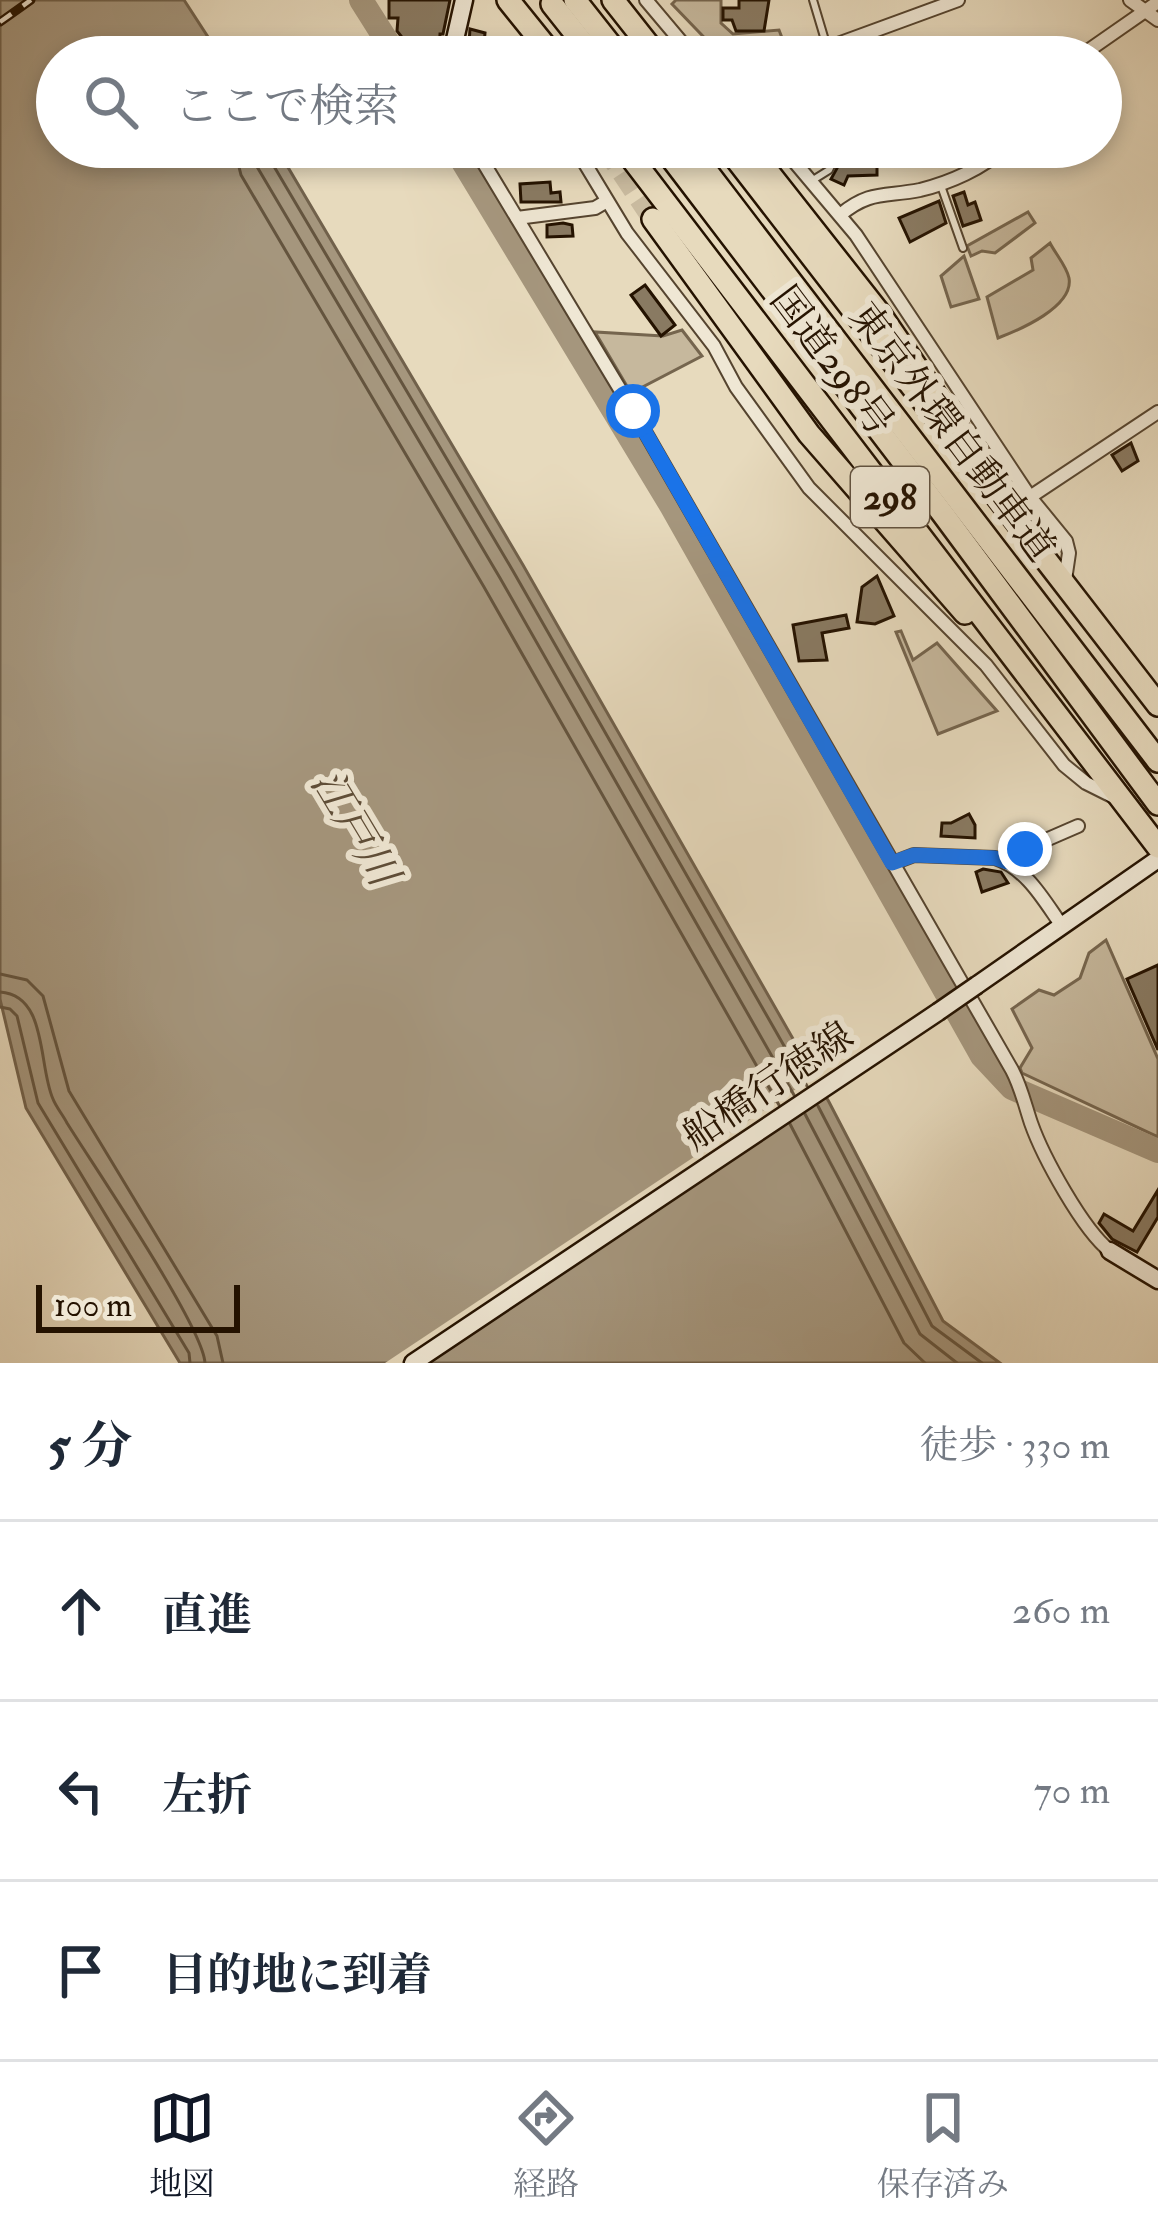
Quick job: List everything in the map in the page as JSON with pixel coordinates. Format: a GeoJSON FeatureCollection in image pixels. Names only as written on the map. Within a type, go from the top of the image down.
{"type":"FeatureCollection","features":[{"type":"Feature","properties":{"kind":"highway"},"geometry":{"type":"LineString","coordinates":[[508,0],[538,36]]}},
{"type":"Feature","properties":{"kind":"highway"},"geometry":{"type":"LineString","coordinates":[[517,0],[538,36]]}},
{"type":"Feature","properties":{"kind":"highway"},"geometry":{"type":"LineString","coordinates":[[575,0],[603,36]]}},
{"type":"Feature","properties":{"kind":"highway"},"geometry":{"type":"LineString","coordinates":[[614,0],[642,36]]}},
{"type":"Feature","properties":{"kind":"highway"},"geometry":{"type":"LineString","coordinates":[[552,4],[577,36]]}},
{"type":"Feature","properties":{"kind":"highway","name":"国道298号"},"geometry":{"type":"LineString","coordinates":[[639,168],[1158,847]]}},
{"type":"Feature","properties":{"kind":"highway","name":"東京外環自動車道"},"geometry":{"type":"LineString","coordinates":[[679,168],[1158,805]]}},
{"type":"Feature","properties":{"kind":"highway","name":"東京外環自動車道"},"geometry":{"type":"LineString","coordinates":[[704,168],[1158,761]]}},
{"type":"Feature","properties":{"kind":"highway","name":"国道298号"},"geometry":{"type":"LineString","coordinates":[[743,168],[1158,705]]}},
{"type":"Feature","properties":{"kind":"highway"},"geometry":{"type":"LineString","coordinates":[[765,168],[916,364],[1016,524]]}},
{"type":"Feature","properties":{"kind":"highway"},"geometry":{"type":"LineString","coordinates":[[653,219],[809,434],[930,576],[1032,682]]}},
{"type":"Feature","properties":{"kind":"main road"},"geometry":{"type":"LineString","coordinates":[[456,36],[464,0]]}},
{"type":"Feature","properties":{"kind":"main road","name":"船橋行徳線"},"geometry":{"type":"LineString","coordinates":[[412,1363],[977,986],[1158,859]]}},
{"type":"Feature","properties":{"kind":"main road"},"geometry":{"type":"LineString","coordinates":[[1110,1251],[1158,1280]]}},
{"type":"Feature","properties":{"kind":"street"},"geometry":{"type":"LineString","coordinates":[[646,0],[676,36]]}},
{"type":"Feature","properties":{"kind":"street"},"geometry":{"type":"LineString","coordinates":[[868,36],[958,0]]}},
{"type":"Feature","properties":{"kind":"street"},"geometry":{"type":"LineString","coordinates":[[1130,0],[1154,11]]}},
{"type":"Feature","properties":{"kind":"street"},"geometry":{"type":"LineString","coordinates":[[1113,36],[1154,11]]}},
{"type":"Feature","properties":{"kind":"street"},"geometry":{"type":"LineString","coordinates":[[487,168],[633,411],[1017,1079],[1040,1142],[1097,1239],[1110,1251]]}},
{"type":"Feature","properties":{"kind":"street"},"geometry":{"type":"LineString","coordinates":[[587,168],[809,488],[986,665],[1064,765],[1086,783],[1125,803]]}},
{"type":"Feature","properties":{"kind":"street"},"geometry":{"type":"LineString","coordinates":[[799,168],[840,215],[1030,497],[1069,547],[1064,584]]}},
{"type":"Feature","properties":{"kind":"street"},"geometry":{"type":"LineString","coordinates":[[840,215],[871,195],[923,189],[973,168]]}},
{"type":"Feature","properties":{"kind":"street"},"geometry":{"type":"LineString","coordinates":[[517,218],[596,208],[607,201]]}},
{"type":"Feature","properties":{"kind":"street"},"geometry":{"type":"LineString","coordinates":[[1030,497],[1158,412]]}},
{"type":"Feature","properties":{"kind":"street"},"geometry":{"type":"LineString","coordinates":[[1007,862],[1078,826]]}},
{"type":"Feature","properties":{"kind":"street"},"geometry":{"type":"LineString","coordinates":[[892,863],[914,855],[1007,862],[1025,876],[1062,926]]}},
{"type":"Feature","properties":{"kind":"lane"},"geometry":{"type":"LineString","coordinates":[[813,0],[823,36]]}},
{"type":"Feature","properties":{"kind":"lane"},"geometry":{"type":"LineString","coordinates":[[811,182],[830,168]]}},
{"type":"Feature","properties":{"kind":"lane"},"geometry":{"type":"LineString","coordinates":[[940,183],[963,248]]}},
{"type":"Feature","properties":{"kind":"shaded area"},"geometry":{"type":"Polygon","coordinates":[[[676,0],[721,0],[721,23],[733,34],[779,30],[781,36],[703,36],[672,4],[676,0]]]}},
{"type":"Feature","properties":{"kind":"shaded area"},"geometry":{"type":"Polygon","coordinates":[[[1028,212],[1035,223],[995,253],[971,256],[967,246],[1028,212]]]}},
{"type":"Feature","properties":{"kind":"shaded area"},"geometry":{"type":"Polygon","coordinates":[[[1050,243],[1069,278],[1068,289],[1043,316],[998,338],[987,297],[1033,270],[1031,258],[1050,243]]]}},
{"type":"Feature","properties":{"kind":"shaded area"},"geometry":{"type":"Polygon","coordinates":[[[964,256],[979,299],[951,307],[941,276],[964,256]]]}},
{"type":"Feature","properties":{"kind":"shaded area"},"geometry":{"type":"Polygon","coordinates":[[[682,330],[702,356],[631,393],[595,332],[663,336],[682,330]]]}},
{"type":"Feature","properties":{"kind":"shaded area"},"geometry":{"type":"Polygon","coordinates":[[[901,631],[913,660],[937,643],[997,711],[938,734],[896,632],[901,631]]]}},
{"type":"Feature","properties":{"kind":"shaded area"},"geometry":{"type":"Polygon","coordinates":[[[1106,940],[1158,1059],[1158,1137],[1020,1068],[1032,1048],[1012,1009],[1039,990],[1054,995],[1080,978],[1089,953],[1106,940]]]}},
{"type":"Feature","properties":{"kind":"water","name":"江戸川"},"geometry":{"type":"Polygon","coordinates":[[[0,0],[184,0],[207,36],[36,36],[36,168],[288,168],[523,565],[829,1102],[943,1321],[1000,1363],[180,1363],[26,1108],[0,999],[0,0]]]}},
{"type":"Feature","properties":{"kind":"pier"},"geometry":{"type":"Polygon","coordinates":[[[820,1073],[831,1092],[426,1363],[385,1363],[820,1073]]]}},
{"type":"Feature","properties":{"kind":"building"},"geometry":{"type":"Polygon","coordinates":[[[389,0],[450,0],[440,36],[401,36],[398,18],[389,18],[389,0]]]}},
{"type":"Feature","properties":{"kind":"building"},"geometry":{"type":"Polygon","coordinates":[[[739,0],[769,0],[764,31],[736,31],[732,20],[723,20],[723,8],[739,8],[739,0]]]}},
{"type":"Feature","properties":{"kind":"building"},"geometry":{"type":"Polygon","coordinates":[[[837,168],[877,168],[877,175],[848,176],[844,185],[831,179],[837,168]]]}},
{"type":"Feature","properties":{"kind":"building"},"geometry":{"type":"Polygon","coordinates":[[[550,182],[551,193],[560,192],[561,202],[521,202],[520,184],[550,182]]]}},
{"type":"Feature","properties":{"kind":"building"},"geometry":{"type":"Polygon","coordinates":[[[964,192],[968,205],[975,202],[981,220],[963,226],[953,196],[964,192]]]}},
{"type":"Feature","properties":{"kind":"building"},"geometry":{"type":"Polygon","coordinates":[[[939,201],[946,223],[910,242],[899,218],[939,201]]]}},
{"type":"Feature","properties":{"kind":"building"},"geometry":{"type":"Polygon","coordinates":[[[547,225],[572,225],[573,236],[547,237],[547,225]]]}},
{"type":"Feature","properties":{"kind":"building"},"geometry":{"type":"Polygon","coordinates":[[[645,285],[675,325],[661,336],[631,295],[645,285]]]}},
{"type":"Feature","properties":{"kind":"building"},"geometry":{"type":"Polygon","coordinates":[[[1131,443],[1138,461],[1122,471],[1112,455],[1131,443]]]}},
{"type":"Feature","properties":{"kind":"building"},"geometry":{"type":"Polygon","coordinates":[[[877,576],[894,616],[875,624],[857,622],[862,587],[877,576]]]}},
{"type":"Feature","properties":{"kind":"building"},"geometry":{"type":"Polygon","coordinates":[[[846,615],[849,628],[822,633],[827,660],[799,661],[793,625],[846,615]]]}},
{"type":"Feature","properties":{"kind":"building"},"geometry":{"type":"Polygon","coordinates":[[[969,814],[975,838],[941,836],[942,823],[969,814]]]}},
{"type":"Feature","properties":{"kind":"building"},"geometry":{"type":"Polygon","coordinates":[[[976,872],[1001,872],[1008,883],[982,892],[976,872]]]}},
{"type":"Feature","properties":{"kind":"building"},"geometry":{"type":"Polygon","coordinates":[[[1158,965],[1158,1050],[1127,979],[1158,965]]]}},
{"type":"Feature","properties":{"kind":"building"},"geometry":{"type":"Polygon","coordinates":[[[1158,1190],[1158,1217],[1137,1252],[1112,1239],[1099,1223],[1104,1214],[1133,1231],[1158,1190]]]}},
{"type":"Feature","properties":{"kind":"waterway"},"geometry":{"type":"LineString","coordinates":[[361,0],[384,36]]}},
{"type":"Feature","properties":{"kind":"waterway"},"geometry":{"type":"LineString","coordinates":[[467,168],[672,507],[982,1056],[1012,1088],[1158,1151]]}},
{"type":"Feature","properties":{"kind":"tunnel"},"geometry":{"type":"LineString","coordinates":[[619,168],[653,219]]}},
{"type":"Feature","properties":{"kind":"railway"},"geometry":{"type":"LineString","coordinates":[[0,22],[31,0]]}},
{"type":"Feature","properties":{"kind":"route"},"geometry":{"type":"LineString","coordinates":[[633,411],[892,863],[914,855],[1007,862],[1025,849]]}}]}
